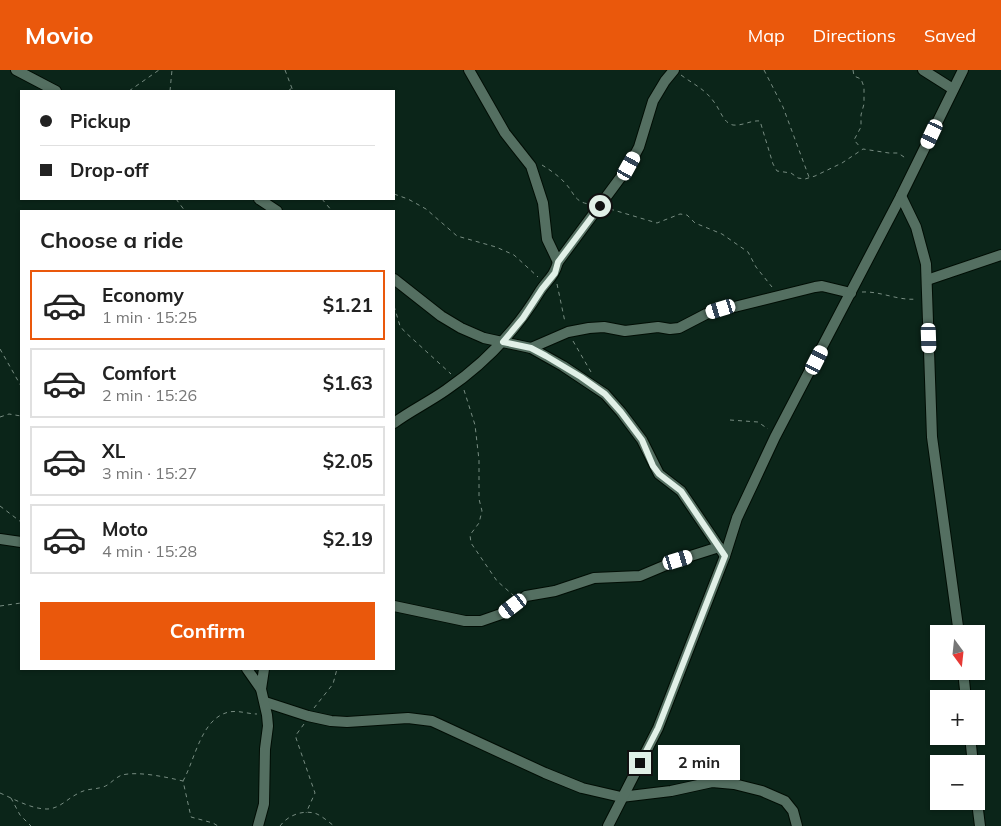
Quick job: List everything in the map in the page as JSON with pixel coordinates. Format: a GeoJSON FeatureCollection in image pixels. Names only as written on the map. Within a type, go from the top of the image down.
{"type":"FeatureCollection","features":[{"type":"Feature","properties":{"kind":"street"},"geometry":{"type":"LineString","coordinates":[[16,70],[54,90]]}},
{"type":"Feature","properties":{"kind":"street"},"geometry":{"type":"LineString","coordinates":[[469,70],[505,133],[531,166],[543,203],[547,239],[558,262]]}},
{"type":"Feature","properties":{"kind":"street"},"geometry":{"type":"LineString","coordinates":[[395,422],[460,381],[503,342],[531,308],[555,273],[558,262],[629,166],[639,148],[653,101],[674,70]]}},
{"type":"Feature","properties":{"kind":"street"},"geometry":{"type":"LineString","coordinates":[[923,70],[953,89]]}},
{"type":"Feature","properties":{"kind":"street"},"geometry":{"type":"LineString","coordinates":[[608,826],[621,797],[658,728],[722,551],[775,437],[901,196],[963,70]]}},
{"type":"Feature","properties":{"kind":"street"},"geometry":{"type":"LineString","coordinates":[[901,196],[916,227],[926,264],[932,437],[958,625]]}},
{"type":"Feature","properties":{"kind":"street"},"geometry":{"type":"LineString","coordinates":[[260,200],[276,210]]}},
{"type":"Feature","properties":{"kind":"street"},"geometry":{"type":"LineString","coordinates":[[927,280],[1001,255]]}},
{"type":"Feature","properties":{"kind":"street"},"geometry":{"type":"LineString","coordinates":[[395,280],[442,316],[461,328],[484,338],[531,348],[581,377],[605,394],[645,445],[653,466],[659,474],[681,491],[722,551]]}},
{"type":"Feature","properties":{"kind":"street"},"geometry":{"type":"LineString","coordinates":[[531,348],[568,332],[604,327],[625,332],[658,327],[676,328],[706,314],[822,286],[851,293]]}},
{"type":"Feature","properties":{"kind":"street"},"geometry":{"type":"LineString","coordinates":[[0,539],[20,542]]}},
{"type":"Feature","properties":{"kind":"street"},"geometry":{"type":"LineString","coordinates":[[395,606],[465,621],[481,621],[504,613],[526,596],[555,591],[594,578],[640,576],[678,560],[722,551]]}},
{"type":"Feature","properties":{"kind":"street"},"geometry":{"type":"LineString","coordinates":[[248,670],[261,689],[267,715],[264,804],[258,826]]}},
{"type":"Feature","properties":{"kind":"street"},"geometry":{"type":"LineString","coordinates":[[261,689],[264,670]]}},
{"type":"Feature","properties":{"kind":"street"},"geometry":{"type":"LineString","coordinates":[[265,702],[308,716],[347,722],[408,718],[432,721],[582,788],[621,797],[672,791],[712,782],[734,784],[762,791],[785,801],[793,811],[797,826]]}},
{"type":"Feature","properties":{"kind":"street"},"geometry":{"type":"LineString","coordinates":[[978,810],[980,826]]}},
{"type":"Feature","properties":{"kind":"path"},"geometry":{"type":"LineString","coordinates":[[130,90],[160,70]]}},
{"type":"Feature","properties":{"kind":"path"},"geometry":{"type":"LineString","coordinates":[[170,90],[172,70]]}},
{"type":"Feature","properties":{"kind":"path"},"geometry":{"type":"LineString","coordinates":[[285,70],[292,88],[289,90]]}},
{"type":"Feature","properties":{"kind":"path"},"geometry":{"type":"LineString","coordinates":[[674,70],[706,91],[726,122],[736,125],[760,121],[773,164],[777,171],[791,173],[798,178],[809,178],[846,161],[862,149],[898,153],[917,164]]}},
{"type":"Feature","properties":{"kind":"path"},"geometry":{"type":"LineString","coordinates":[[764,70],[783,107],[809,178]]}},
{"type":"Feature","properties":{"kind":"path"},"geometry":{"type":"LineString","coordinates":[[853,70],[854,76],[861,79],[864,87],[861,127],[854,140],[862,149]]}},
{"type":"Feature","properties":{"kind":"path"},"geometry":{"type":"LineString","coordinates":[[531,166],[540,164],[545,167],[567,185],[579,201],[584,203],[657,223],[680,214],[687,215],[695,223],[722,234],[750,253],[756,267],[778,296]]}},
{"type":"Feature","properties":{"kind":"path"},"geometry":{"type":"LineString","coordinates":[[395,194],[422,206],[457,236],[496,247],[514,255],[546,284]]}},
{"type":"Feature","properties":{"kind":"path"},"geometry":{"type":"LineString","coordinates":[[323,200],[331,210]]}},
{"type":"Feature","properties":{"kind":"path"},"geometry":{"type":"LineString","coordinates":[[555,273],[568,332],[595,379]]}},
{"type":"Feature","properties":{"kind":"path"},"geometry":{"type":"LineString","coordinates":[[851,293],[872,292],[910,300],[927,298]]}},
{"type":"Feature","properties":{"kind":"path"},"geometry":{"type":"LineString","coordinates":[[395,309],[400,326],[405,332],[460,381],[475,425],[479,460],[482,518],[472,532],[470,543],[497,581],[519,600]]}},
{"type":"Feature","properties":{"kind":"path"},"geometry":{"type":"LineString","coordinates":[[0,349],[20,384]]}},
{"type":"Feature","properties":{"kind":"path"},"geometry":{"type":"LineString","coordinates":[[0,417],[9,414],[20,416]]}},
{"type":"Feature","properties":{"kind":"path"},"geometry":{"type":"LineString","coordinates":[[730,420],[758,422],[765,425],[775,437]]}},
{"type":"Feature","properties":{"kind":"path"},"geometry":{"type":"LineString","coordinates":[[0,506],[20,521]]}},
{"type":"Feature","properties":{"kind":"path"},"geometry":{"type":"LineString","coordinates":[[0,606],[20,604]]}},
{"type":"Feature","properties":{"kind":"path"},"geometry":{"type":"LineString","coordinates":[[306,813],[314,793],[297,746],[296,735],[332,684],[337,670]]}},
{"type":"Feature","properties":{"kind":"path"},"geometry":{"type":"LineString","coordinates":[[218,826],[190,817],[182,781],[192,763],[197,745],[205,731],[222,714],[231,712],[267,715]]}},
{"type":"Feature","properties":{"kind":"path"},"geometry":{"type":"LineString","coordinates":[[0,793],[26,804],[49,809],[59,806],[88,788],[104,787],[121,776],[130,774],[164,777],[182,781]]}},
{"type":"Feature","properties":{"kind":"path"},"geometry":{"type":"LineString","coordinates":[[10,797],[20,816],[31,826]]}},
{"type":"Feature","properties":{"kind":"path"},"geometry":{"type":"LineString","coordinates":[[280,826],[284,820],[293,815],[306,813],[316,813],[334,826]]}},
{"type":"Feature","properties":{"kind":"route"},"geometry":{"type":"LineString","coordinates":[[600,206],[558,262],[555,273],[542,289],[531,308],[503,342],[519,347],[531,348],[581,377],[605,394],[642,440],[653,466],[664,480],[681,491],[725,556],[658,728],[640,763]]}}]}
